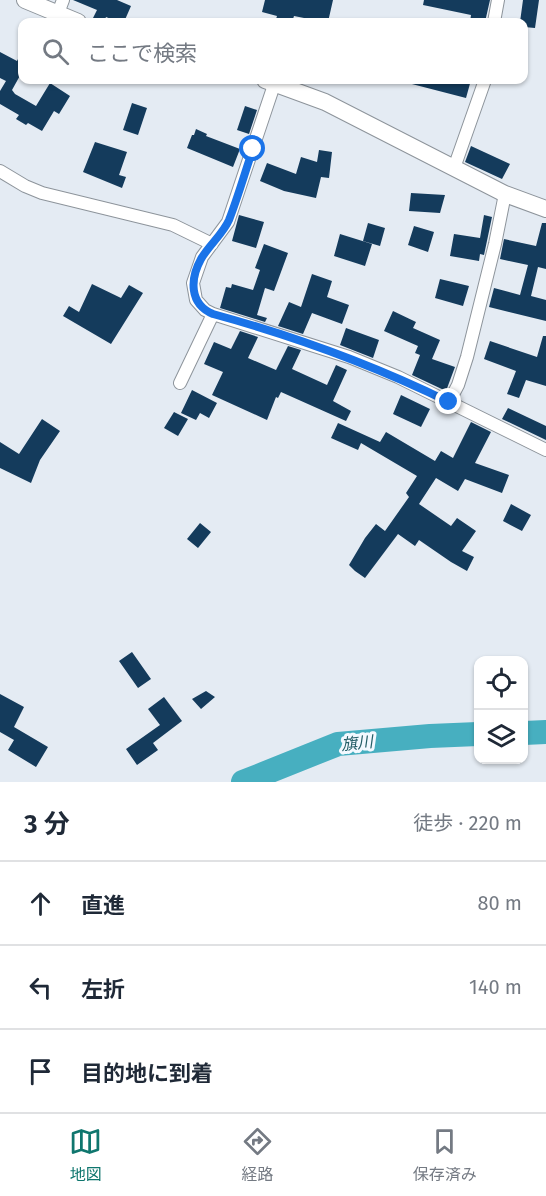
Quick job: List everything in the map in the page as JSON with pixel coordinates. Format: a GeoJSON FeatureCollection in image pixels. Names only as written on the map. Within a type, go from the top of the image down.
{"type":"FeatureCollection","features":[{"type":"Feature","properties":{"kind":"street"},"geometry":{"type":"LineString","coordinates":[[25,0],[60,7],[73,18]]}},
{"type":"Feature","properties":{"kind":"street"},"geometry":{"type":"LineString","coordinates":[[495,18],[498,0]]}},
{"type":"Feature","properties":{"kind":"street"},"geometry":{"type":"LineString","coordinates":[[269,84],[228,222],[197,267],[193,291],[196,300],[205,310],[213,314],[350,357],[398,377],[546,450]]}},
{"type":"Feature","properties":{"kind":"street"},"geometry":{"type":"LineString","coordinates":[[278,84],[325,102],[505,194],[546,209]]}},
{"type":"Feature","properties":{"kind":"street"},"geometry":{"type":"LineString","coordinates":[[454,168],[484,84]]}},
{"type":"Feature","properties":{"kind":"street"},"geometry":{"type":"LineString","coordinates":[[0,171],[42,193],[173,225],[212,244]]}},
{"type":"Feature","properties":{"kind":"street"},"geometry":{"type":"LineString","coordinates":[[449,402],[458,385],[466,357],[495,244],[505,194]]}},
{"type":"Feature","properties":{"kind":"street"},"geometry":{"type":"LineString","coordinates":[[180,383],[213,314]]}},
{"type":"Feature","properties":{"kind":"building"},"geometry":{"type":"Polygon","coordinates":[[[73,0],[117,0],[131,6],[126,18],[93,18],[97,10],[73,0]]]}},
{"type":"Feature","properties":{"kind":"building"},"geometry":{"type":"Polygon","coordinates":[[[265,0],[333,0],[329,18],[294,16],[293,18],[276,18],[277,16],[262,12],[265,0]]]}},
{"type":"Feature","properties":{"kind":"building"},"geometry":{"type":"Polygon","coordinates":[[[424,0],[490,0],[486,18],[471,18],[471,15],[423,5],[424,0]]]}},
{"type":"Feature","properties":{"kind":"building"},"geometry":{"type":"Polygon","coordinates":[[[523,0],[539,0],[535,28],[528,27],[528,18],[521,18],[523,0]]]}},
{"type":"Feature","properties":{"kind":"building"},"geometry":{"type":"Polygon","coordinates":[[[0,52],[17,61],[18,59],[18,79],[12,90],[15,94],[36,106],[52,84],[70,96],[59,114],[54,111],[42,131],[16,119],[19,115],[0,104],[0,91],[6,81],[0,78],[0,52]]]}},
{"type":"Feature","properties":{"kind":"building"},"geometry":{"type":"Polygon","coordinates":[[[412,84],[470,84],[466,98],[412,84]]]}},
{"type":"Feature","properties":{"kind":"building"},"geometry":{"type":"Polygon","coordinates":[[[132,103],[147,108],[138,135],[123,130],[132,103]]]}},
{"type":"Feature","properties":{"kind":"building"},"geometry":{"type":"Polygon","coordinates":[[[245,106],[257,110],[249,134],[237,130],[245,106]]]}},
{"type":"Feature","properties":{"kind":"building"},"geometry":{"type":"Polygon","coordinates":[[[196,129],[207,134],[206,136],[240,149],[233,167],[187,148],[196,129]]]}},
{"type":"Feature","properties":{"kind":"building"},"geometry":{"type":"Polygon","coordinates":[[[95,142],[127,152],[119,175],[126,177],[122,188],[83,172],[95,142]]]}},
{"type":"Feature","properties":{"kind":"building"},"geometry":{"type":"Polygon","coordinates":[[[471,146],[510,164],[502,179],[465,162],[471,146]]]}},
{"type":"Feature","properties":{"kind":"building"},"geometry":{"type":"Polygon","coordinates":[[[319,150],[332,152],[329,178],[321,177],[316,198],[284,191],[260,181],[267,163],[296,174],[301,157],[317,162],[319,150]]]}},
{"type":"Feature","properties":{"kind":"building"},"geometry":{"type":"Polygon","coordinates":[[[411,193],[445,195],[440,213],[409,211],[411,193]]]}},
{"type":"Feature","properties":{"kind":"building"},"geometry":{"type":"Polygon","coordinates":[[[239,215],[264,222],[256,248],[232,241],[239,215]]]}},
{"type":"Feature","properties":{"kind":"building"},"geometry":{"type":"Polygon","coordinates":[[[484,215],[492,217],[484,255],[480,254],[479,261],[450,256],[454,234],[480,238],[484,215]]]}},
{"type":"Feature","properties":{"kind":"building"},"geometry":{"type":"Polygon","coordinates":[[[368,223],[385,228],[380,246],[363,241],[368,223]]]}},
{"type":"Feature","properties":{"kind":"building"},"geometry":{"type":"Polygon","coordinates":[[[542,223],[546,223],[546,269],[538,267],[531,296],[546,300],[546,321],[489,307],[494,288],[520,295],[528,265],[500,259],[504,239],[536,246],[542,223]]]}},
{"type":"Feature","properties":{"kind":"building"},"geometry":{"type":"Polygon","coordinates":[[[414,226],[434,232],[428,252],[408,245],[414,226]]]}},
{"type":"Feature","properties":{"kind":"building"},"geometry":{"type":"Polygon","coordinates":[[[340,234],[372,244],[365,266],[334,256],[340,234]]]}},
{"type":"Feature","properties":{"kind":"building"},"geometry":{"type":"Polygon","coordinates":[[[264,244],[288,253],[274,291],[265,288],[257,315],[267,318],[265,322],[220,308],[226,287],[231,288],[232,284],[253,290],[260,270],[255,268],[264,244]]]}},
{"type":"Feature","properties":{"kind":"building"},"geometry":{"type":"Polygon","coordinates":[[[312,274],[332,281],[327,297],[349,305],[342,324],[312,313],[303,334],[278,326],[289,302],[301,307],[312,274]]]}},
{"type":"Feature","properties":{"kind":"building"},"geometry":{"type":"Polygon","coordinates":[[[440,279],[469,286],[463,306],[435,298],[440,279]]]}},
{"type":"Feature","properties":{"kind":"building"},"geometry":{"type":"Polygon","coordinates":[[[92,284],[121,298],[129,285],[143,293],[111,344],[63,316],[69,306],[79,312],[92,284]]]}},
{"type":"Feature","properties":{"kind":"building"},"geometry":{"type":"Polygon","coordinates":[[[393,311],[416,322],[413,328],[440,340],[432,359],[455,367],[446,391],[412,375],[420,355],[415,353],[418,346],[384,331],[393,311]]]}},
{"type":"Feature","properties":{"kind":"building"},"geometry":{"type":"Polygon","coordinates":[[[346,328],[379,340],[373,358],[340,345],[346,328]]]}},
{"type":"Feature","properties":{"kind":"building"},"geometry":{"type":"Polygon","coordinates":[[[240,331],[258,337],[248,358],[276,370],[288,346],[301,350],[292,369],[327,385],[336,365],[347,370],[333,401],[351,411],[346,421],[281,392],[278,398],[276,397],[267,420],[212,395],[223,372],[204,364],[214,342],[231,349],[240,331]]]}},
{"type":"Feature","properties":{"kind":"building"},"geometry":{"type":"Polygon","coordinates":[[[543,336],[546,336],[546,386],[526,380],[519,398],[507,394],[516,371],[484,359],[490,341],[537,357],[543,336]]]}},
{"type":"Feature","properties":{"kind":"building"},"geometry":{"type":"Polygon","coordinates":[[[192,390],[217,403],[209,418],[200,413],[196,420],[181,413],[192,390]]]}},
{"type":"Feature","properties":{"kind":"building"},"geometry":{"type":"Polygon","coordinates":[[[401,395],[430,409],[421,427],[393,414],[401,395]]]}},
{"type":"Feature","properties":{"kind":"building"},"geometry":{"type":"Polygon","coordinates":[[[508,408],[546,426],[546,440],[502,419],[508,408]]]}},
{"type":"Feature","properties":{"kind":"building"},"geometry":{"type":"Polygon","coordinates":[[[174,412],[188,419],[178,436],[164,428],[174,412]]]}},
{"type":"Feature","properties":{"kind":"building"},"geometry":{"type":"Polygon","coordinates":[[[42,419],[60,431],[40,460],[31,483],[0,468],[0,442],[19,454],[42,419]]]}},
{"type":"Feature","properties":{"kind":"building"},"geometry":{"type":"Polygon","coordinates":[[[471,422],[491,432],[475,463],[509,475],[502,493],[465,479],[458,491],[436,478],[419,504],[451,526],[457,518],[476,531],[462,551],[474,557],[467,571],[419,540],[415,546],[398,534],[365,578],[355,571],[349,565],[365,538],[376,524],[385,531],[409,497],[406,493],[417,476],[361,443],[358,450],[331,438],[338,423],[380,442],[386,432],[435,461],[441,451],[453,458],[471,422]]]}},
{"type":"Feature","properties":{"kind":"building"},"geometry":{"type":"Polygon","coordinates":[[[511,504],[531,515],[522,531],[503,521],[511,504]]]}},
{"type":"Feature","properties":{"kind":"building"},"geometry":{"type":"Polygon","coordinates":[[[200,523],[211,532],[198,548],[187,539],[200,523]]]}},
{"type":"Feature","properties":{"kind":"building"},"geometry":{"type":"Polygon","coordinates":[[[132,652],[151,679],[138,688],[119,661],[132,652]]]}},
{"type":"Feature","properties":{"kind":"building"},"geometry":{"type":"Polygon","coordinates":[[[206,691],[215,697],[201,709],[192,699],[206,691]]]}},
{"type":"Feature","properties":{"kind":"building"},"geometry":{"type":"Polygon","coordinates":[[[0,694],[24,707],[14,727],[48,747],[36,767],[8,750],[14,740],[0,732],[0,694]]]}},
{"type":"Feature","properties":{"kind":"building"},"geometry":{"type":"Polygon","coordinates":[[[164,697],[182,721],[153,743],[158,750],[137,765],[126,749],[160,725],[148,709],[164,697]]]}},
{"type":"Feature","properties":{"kind":"waterway","name":"旗川"},"geometry":{"type":"LineString","coordinates":[[528,733],[546,732]]}},
{"type":"Feature","properties":{"kind":"waterway","name":"旗川"},"geometry":{"type":"LineString","coordinates":[[243,782],[338,744],[474,734]]}},
{"type":"Feature","properties":{"kind":"route"},"geometry":{"type":"LineString","coordinates":[[253,149],[228,222],[197,267],[193,283],[196,300],[205,310],[213,314],[350,357],[449,402]]}}]}
